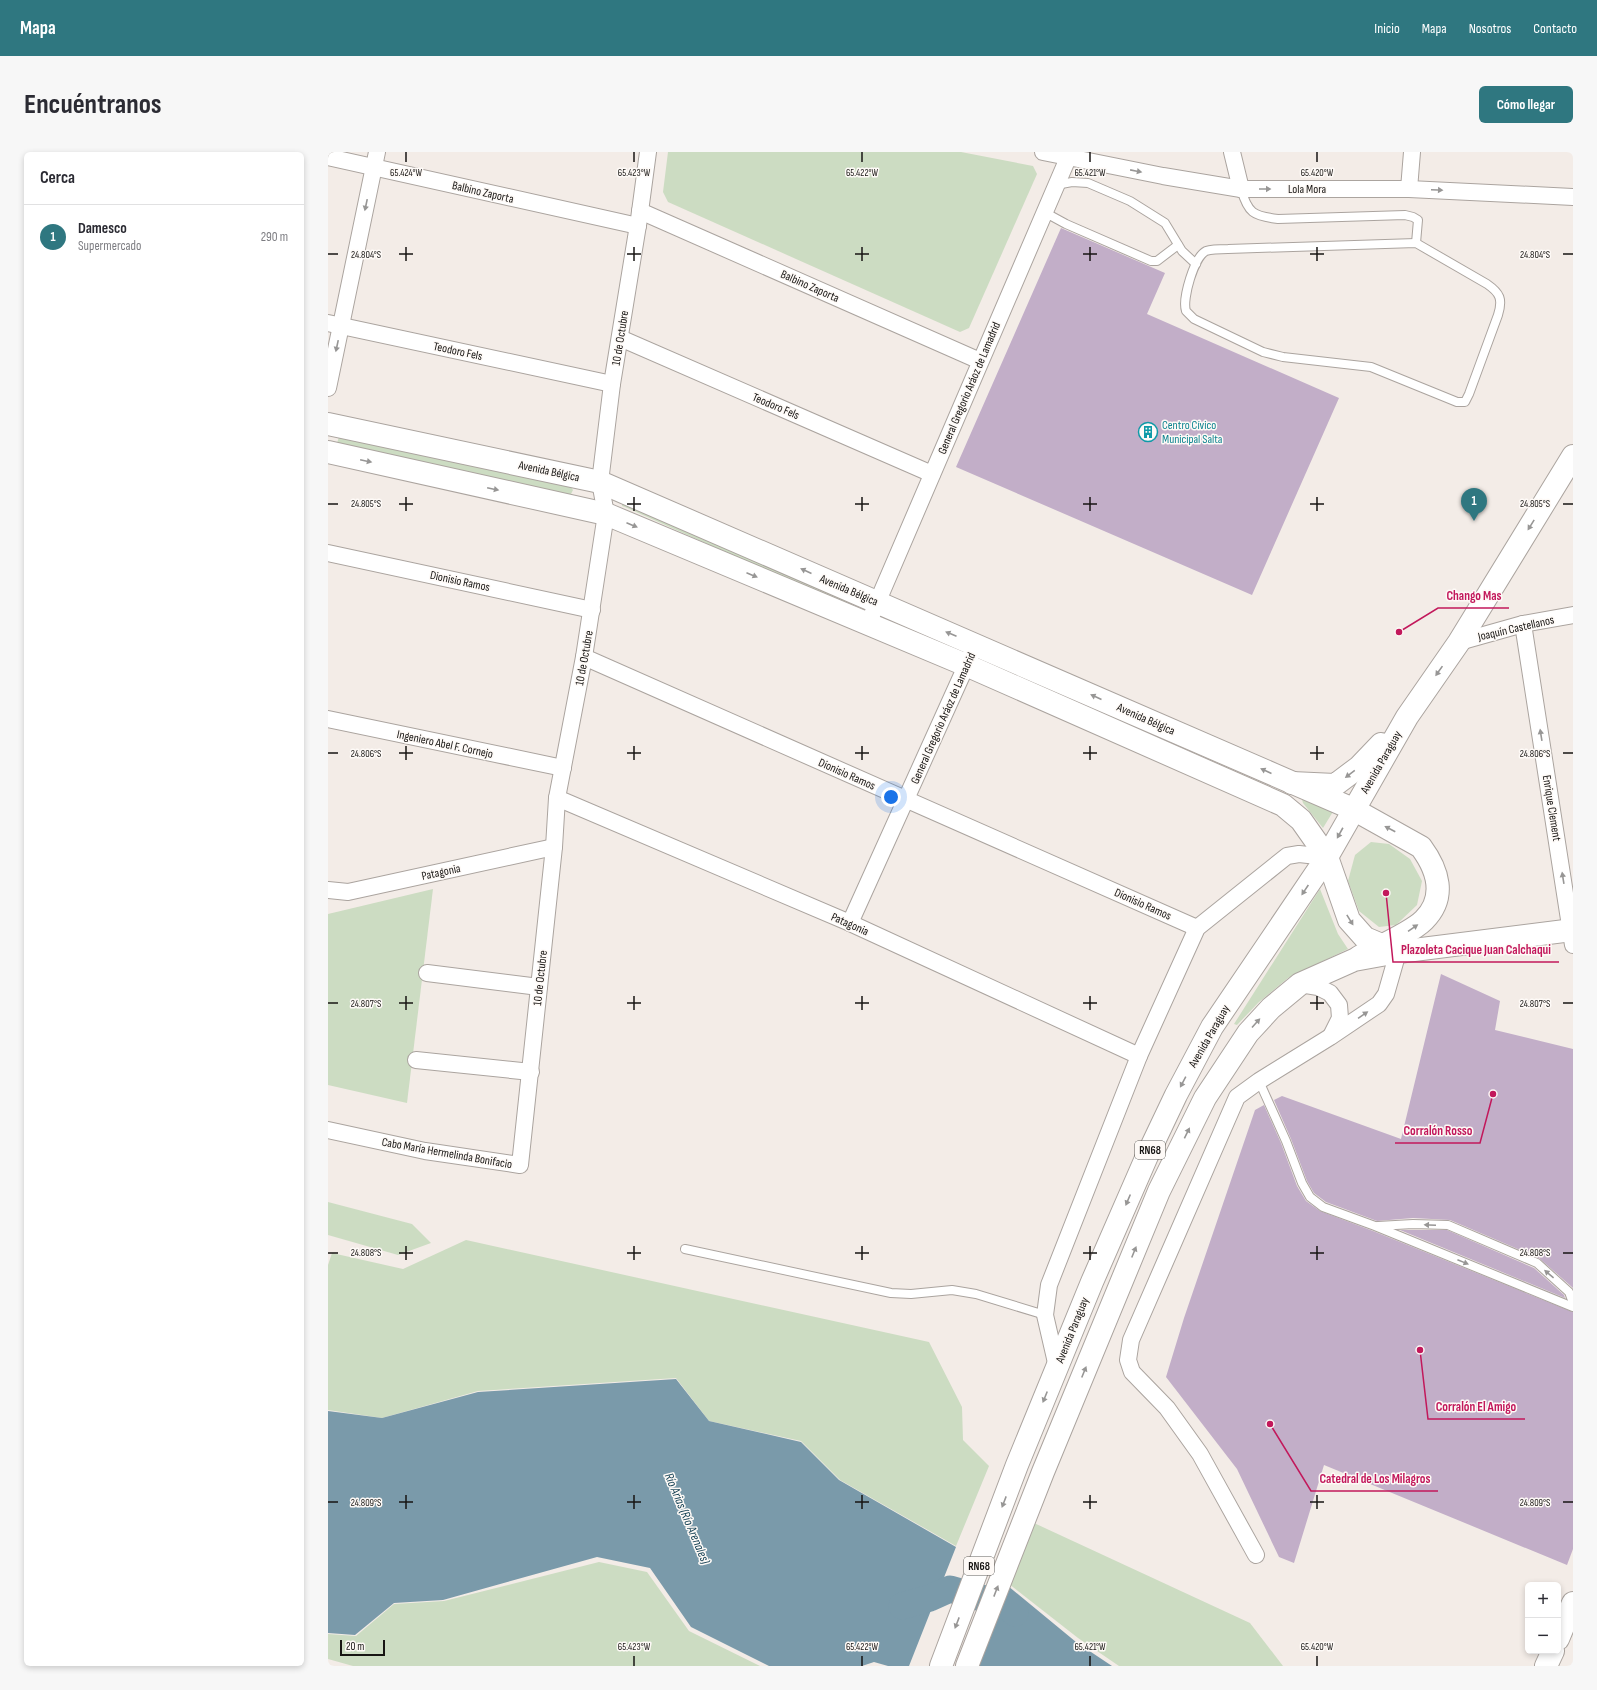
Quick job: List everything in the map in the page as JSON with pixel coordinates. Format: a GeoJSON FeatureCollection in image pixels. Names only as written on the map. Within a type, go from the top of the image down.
{"type":"FeatureCollection","features":[{"type":"Feature","properties":{"kind":"main road","name":"Avenida Bélgica"},"geometry":{"type":"LineString","coordinates":[[328,424],[600,482],[1353,809]]}},
{"type":"Feature","properties":{"kind":"main road","name":"Avenida Bélgica"},"geometry":{"type":"LineString","coordinates":[[328,452],[606,514],[966,665],[1283,805],[1301,820],[1327,857]]}},
{"type":"Feature","properties":{"kind":"main road","name":"Avenida Paraguay"},"geometry":{"type":"LineString","coordinates":[[941,1666],[1017,1466],[1057,1367],[1147,1156],[1198,1054],[1212,1028],[1327,857],[1353,809],[1407,717],[1459,642],[1573,456]]}},
{"type":"Feature","properties":{"kind":"main road"},"geometry":{"type":"LineString","coordinates":[[1292,783],[1335,785],[1359,767],[1407,717]]}},
{"type":"Feature","properties":{"kind":"main road"},"geometry":{"type":"LineString","coordinates":[[1353,809],[1421,847],[1428,856],[1437,875],[1438,890],[1434,905],[1424,920],[1408,931],[1389,949]]}},
{"type":"Feature","properties":{"kind":"main road"},"geometry":{"type":"LineString","coordinates":[[1327,857],[1349,920],[1365,938],[1389,949],[1572,935]]}},
{"type":"Feature","properties":{"kind":"main road","name":"RN68"},"geometry":{"type":"LineString","coordinates":[[967,1666],[1042,1472],[1159,1191],[1205,1098],[1248,1033],[1270,1008],[1300,984],[1354,960],[1389,949]]}},
{"type":"Feature","properties":{"kind":"main road"},"geometry":{"type":"LineString","coordinates":[[1561,1632],[1573,1603]]}},
{"type":"Feature","properties":{"kind":"main road"},"geometry":{"type":"LineString","coordinates":[[1546,1666],[1552,1654]]}},
{"type":"Feature","properties":{"kind":"street","name":"10 de Octubre"},"geometry":{"type":"LineString","coordinates":[[520,1165],[554,847],[557,798],[584,657],[606,514],[600,482],[612,384],[639,219],[648,152]]}},
{"type":"Feature","properties":{"kind":"street","name":"Lola Mora"},"geometry":{"type":"LineString","coordinates":[[1043,152],[1067,155],[1163,176],[1241,189],[1409,189],[1573,197]]}},
{"type":"Feature","properties":{"kind":"street"},"geometry":{"type":"LineString","coordinates":[[1232,152],[1241,189]]}},
{"type":"Feature","properties":{"kind":"street"},"geometry":{"type":"LineString","coordinates":[[1409,189],[1412,152]]}},
{"type":"Feature","properties":{"kind":"street","name":"General Gregorio Aráoz de Lamadrid"},"geometry":{"type":"LineString","coordinates":[[868,624],[1056,185],[1067,155]]}},
{"type":"Feature","properties":{"kind":"street","name":"Balbino Zaporta"},"geometry":{"type":"LineString","coordinates":[[328,157],[376,160],[639,219],[980,361]]}},
{"type":"Feature","properties":{"kind":"street"},"geometry":{"type":"LineString","coordinates":[[328,388],[335,325],[376,160]]}},
{"type":"Feature","properties":{"kind":"street","name":"Teodoro Fels"},"geometry":{"type":"LineString","coordinates":[[335,325],[612,384]]}},
{"type":"Feature","properties":{"kind":"street","name":"Teodoro Fels"},"geometry":{"type":"LineString","coordinates":[[620,338],[932,474]]}},
{"type":"Feature","properties":{"kind":"street","name":"Dionisio Ramos"},"geometry":{"type":"LineString","coordinates":[[328,553],[592,610]]}},
{"type":"Feature","properties":{"kind":"street","name":"Joaquín Castellanos"},"geometry":{"type":"LineString","coordinates":[[1459,642],[1523,624],[1573,615]]}},
{"type":"Feature","properties":{"kind":"street","name":"Enrique Clement"},"geometry":{"type":"LineString","coordinates":[[1523,624],[1572,935]]}},
{"type":"Feature","properties":{"kind":"street","name":"General Gregorio Aráoz de Lamadrid"},"geometry":{"type":"LineString","coordinates":[[850,923],[976,645]]}},
{"type":"Feature","properties":{"kind":"street","name":"Dionisio Ramos"},"geometry":{"type":"LineString","coordinates":[[584,657],[1197,928]]}},
{"type":"Feature","properties":{"kind":"street","name":"Ingeniero Abel F. Cornejo"},"geometry":{"type":"LineString","coordinates":[[328,719],[563,768]]}},
{"type":"Feature","properties":{"kind":"street","name":"Patagonia"},"geometry":{"type":"LineString","coordinates":[[557,798],[850,923],[1139,1056]]}},
{"type":"Feature","properties":{"kind":"street","name":"Patagonia"},"geometry":{"type":"LineString","coordinates":[[328,890],[348,892],[554,847]]}},
{"type":"Feature","properties":{"kind":"street"},"geometry":{"type":"LineString","coordinates":[[1057,1367],[1046,1315],[1049,1284],[1139,1056],[1197,928],[1287,856],[1299,854],[1327,857]]}},
{"type":"Feature","properties":{"kind":"street"},"geometry":{"type":"LineString","coordinates":[[1256,1555],[1200,1454],[1167,1408],[1132,1372],[1128,1360],[1131,1340],[1230,1112],[1238,1097],[1259,1081],[1330,1038],[1379,1004],[1386,994],[1389,949]]}},
{"type":"Feature","properties":{"kind":"street"},"geometry":{"type":"LineString","coordinates":[[428,973],[539,986]]}},
{"type":"Feature","properties":{"kind":"street"},"geometry":{"type":"LineString","coordinates":[[1300,984],[1318,987],[1330,993],[1339,1004],[1340,1018],[1330,1038]]}},
{"type":"Feature","properties":{"kind":"street"},"geometry":{"type":"LineString","coordinates":[[416,1060],[531,1072]]}},
{"type":"Feature","properties":{"kind":"street","name":"Cabo María Hermelinda Bonifacio"},"geometry":{"type":"LineString","coordinates":[[328,1130],[424,1151],[520,1165]]}},
{"type":"Feature","properties":{"kind":"lane"},"geometry":{"type":"LineString","coordinates":[[1056,185],[1072,182],[1088,183],[1130,201],[1165,223],[1182,251],[1196,264]]}},
{"type":"Feature","properties":{"kind":"lane"},"geometry":{"type":"LineString","coordinates":[[1241,189],[1246,206],[1261,217],[1278,219],[1405,215],[1413,217],[1418,220],[1416,243]]}},
{"type":"Feature","properties":{"kind":"lane"},"geometry":{"type":"LineString","coordinates":[[1044,212],[1066,224],[1151,261],[1157,261],[1178,245]]}},
{"type":"Feature","properties":{"kind":"lane"},"geometry":{"type":"LineString","coordinates":[[1416,243],[1487,284],[1496,290],[1500,299],[1501,307],[1465,402],[1457,402],[1371,367],[1283,357],[1263,352],[1194,319],[1186,312],[1184,306],[1185,298],[1196,264],[1200,256],[1207,251],[1416,243]]}},
{"type":"Feature","properties":{"kind":"lane"},"geometry":{"type":"LineString","coordinates":[[1259,1081],[1286,1141],[1302,1183],[1310,1197],[1323,1207],[1375,1226],[1573,1307]]}},
{"type":"Feature","properties":{"kind":"lane"},"geometry":{"type":"LineString","coordinates":[[1375,1226],[1413,1224],[1448,1225],[1537,1263],[1569,1292],[1573,1303]]}},
{"type":"Feature","properties":{"kind":"lane"},"geometry":{"type":"LineString","coordinates":[[685,1249],[891,1292],[911,1294],[952,1290],[976,1294],[1046,1315]]}},
{"type":"Feature","properties":{"kind":"green space"},"geometry":{"type":"Polygon","coordinates":[[[668,152],[961,152],[1033,166],[1037,174],[969,328],[960,332],[668,202],[663,192],[668,152]]]}},
{"type":"Feature","properties":{"kind":"green space"},"geometry":{"type":"Polygon","coordinates":[[[339,437],[570,486],[573,490],[570,496],[337,443],[339,437]]]}},
{"type":"Feature","properties":{"kind":"green space"},"geometry":{"type":"Polygon","coordinates":[[[622,501],[854,600],[852,606],[846,606],[622,506],[622,501]]]}},
{"type":"Feature","properties":{"kind":"green space"},"geometry":{"type":"Polygon","coordinates":[[[1301,796],[1334,810],[1323,828],[1303,803],[1301,796]]]}},
{"type":"Feature","properties":{"kind":"green space"},"geometry":{"type":"Polygon","coordinates":[[[1371,842],[1389,844],[1410,859],[1422,881],[1417,905],[1396,925],[1379,927],[1359,911],[1348,881],[1355,855],[1371,842]]]}},
{"type":"Feature","properties":{"kind":"green space"},"geometry":{"type":"Polygon","coordinates":[[[433,889],[407,1103],[328,1085],[328,914],[433,889]]]}},
{"type":"Feature","properties":{"kind":"green space"},"geometry":{"type":"Polygon","coordinates":[[[1320,889],[1338,934],[1348,949],[1288,978],[1259,1002],[1237,1025],[1234,1024],[1320,889]]]}},
{"type":"Feature","properties":{"kind":"green space"},"geometry":{"type":"Polygon","coordinates":[[[328,1202],[412,1224],[431,1243],[398,1255],[328,1235],[328,1202]]]}},
{"type":"Feature","properties":{"kind":"green space"},"geometry":{"type":"Polygon","coordinates":[[[466,1240],[929,1342],[962,1407],[963,1440],[989,1466],[956,1546],[840,1480],[801,1441],[709,1421],[676,1378],[478,1391],[382,1418],[328,1410],[328,1265],[332,1253],[403,1269],[466,1240]]]}},
{"type":"Feature","properties":{"kind":"green space"},"geometry":{"type":"Polygon","coordinates":[[[1034,1523],[1250,1623],[1283,1666],[1119,1666],[1078,1638],[1009,1584],[1034,1523]]]}},
{"type":"Feature","properties":{"kind":"green space"},"geometry":{"type":"Polygon","coordinates":[[[599,1562],[647,1572],[689,1631],[760,1666],[353,1666],[328,1659],[328,1634],[356,1636],[394,1604],[444,1601],[599,1562]]]}},
{"type":"Feature","properties":{"kind":"water"},"geometry":{"type":"Polygon","coordinates":[[[676,1379],[709,1421],[801,1442],[839,1480],[956,1547],[909,1666],[888,1666],[874,1662],[862,1666],[769,1666],[691,1627],[650,1568],[597,1557],[443,1600],[394,1603],[355,1635],[328,1633],[328,1411],[382,1418],[478,1392],[676,1379]]]}},
{"type":"Feature","properties":{"kind":"water"},"geometry":{"type":"Polygon","coordinates":[[[1008,1586],[1076,1642],[1112,1666],[977,1666],[1008,1586]]]}},
{"type":"Feature","properties":{"kind":"building","name":"Centro Cívico Municipal Salta"},"geometry":{"type":"Polygon","coordinates":[[[1061,228],[1165,273],[1147,314],[1339,398],[1252,595],[956,467],[1061,228]]]}},
{"type":"Feature","properties":{"kind":"building"},"geometry":{"type":"Polygon","coordinates":[[[1441,974],[1500,1001],[1495,1030],[1573,1049],[1573,1288],[1539,1258],[1450,1220],[1413,1218],[1377,1221],[1326,1202],[1314,1193],[1307,1181],[1274,1100],[1282,1096],[1401,1139],[1441,974]]]}},
{"type":"Feature","properties":{"kind":"building"},"geometry":{"type":"Polygon","coordinates":[[[1264,1105],[1281,1143],[1297,1186],[1306,1201],[1320,1211],[1573,1312],[1573,1549],[1567,1565],[1324,1465],[1294,1563],[1279,1557],[1237,1469],[1166,1377],[1184,1318],[1255,1110],[1264,1105]]]}},
{"type":"Feature","properties":{"kind":"building"},"geometry":{"type":"Polygon","coordinates":[[[1400,1230],[1447,1230],[1534,1268],[1564,1295],[1565,1298],[1400,1230]]]}},
{"type":"Feature","properties":{"kind":"waterway","name":"Río Arias (Río Arenales)"},"geometry":{"type":"LineString","coordinates":[[902,1606],[930,1598],[950,1589],[1006,1605],[1015,1613]]}},
{"type":"Feature","properties":{"kind":"place","name":"Centro Cívico Municipal Salta"},"geometry":{"type":"Point","coordinates":[1148,432]}},
{"type":"Feature","properties":{"kind":"place","name":"Damesco"},"geometry":{"type":"Point","coordinates":[1474,521]}},
{"type":"Feature","properties":{"kind":"place","name":"Chango Mas"},"geometry":{"type":"Point","coordinates":[1399,632]}},
{"type":"Feature","properties":{"kind":"place","name":"Plazoleta Cacique Juan Calchaqui"},"geometry":{"type":"Point","coordinates":[1386,893]}},
{"type":"Feature","properties":{"kind":"place","name":"Corralón Rosso"},"geometry":{"type":"Point","coordinates":[1493,1094]}},
{"type":"Feature","properties":{"kind":"place","name":"Corralón El Amigo"},"geometry":{"type":"Point","coordinates":[1420,1350]}},
{"type":"Feature","properties":{"kind":"place","name":"Catedral de Los Milagros"},"geometry":{"type":"Point","coordinates":[1270,1424]}}]}
